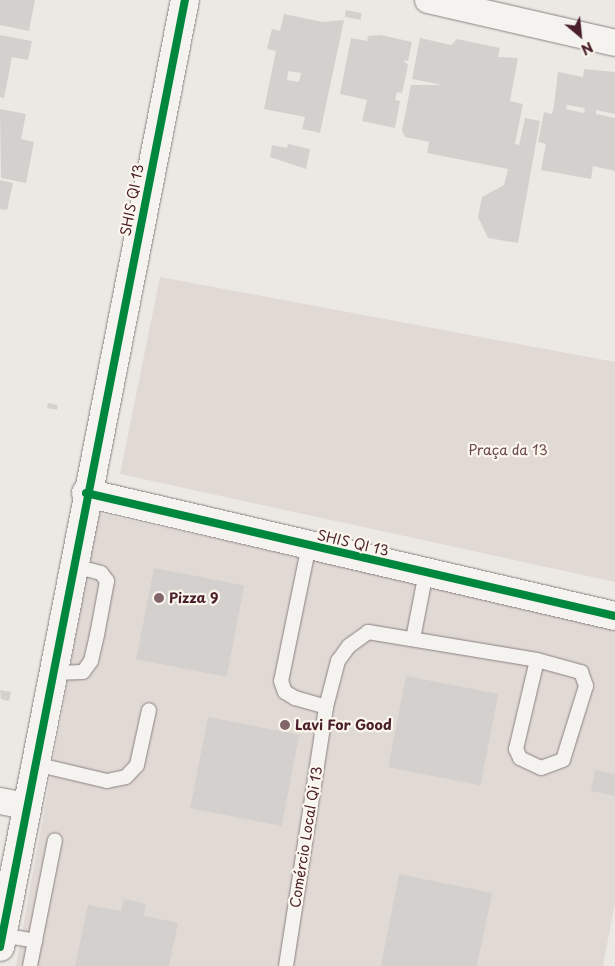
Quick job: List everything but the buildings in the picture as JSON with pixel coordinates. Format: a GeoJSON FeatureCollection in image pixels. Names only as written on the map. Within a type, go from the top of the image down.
{"type":"FeatureCollection","features":[{"type":"Feature","properties":{"kind":"street","name":"SHIS QI 13"},"geometry":{"type":"LineString","coordinates":[[1,941],[13,803],[35,764],[75,566],[86,493],[185,0]]}},
{"type":"Feature","properties":{"kind":"street"},"geometry":{"type":"LineString","coordinates":[[428,0],[615,42]]}},
{"type":"Feature","properties":{"kind":"street","name":"SHIS QI 13"},"geometry":{"type":"LineString","coordinates":[[86,493],[615,616]]}},
{"type":"Feature","properties":{"kind":"lane"},"geometry":{"type":"LineString","coordinates":[[309,546],[281,682],[285,692],[295,698],[326,707]]}},
{"type":"Feature","properties":{"kind":"lane"},"geometry":{"type":"LineString","coordinates":[[413,639],[426,572]]}},
{"type":"Feature","properties":{"kind":"lane","name":"Comércio Local Qi 13"},"geometry":{"type":"LineString","coordinates":[[286,966],[326,707],[338,661],[357,637],[368,632],[413,639],[537,660],[581,672],[586,686],[563,760],[541,768],[520,758],[516,749],[537,660]]}},
{"type":"Feature","properties":{"kind":"lane"},"geometry":{"type":"LineString","coordinates":[[35,764],[107,781],[126,777],[137,765],[148,710]]}},
{"type":"Feature","properties":{"kind":"lane"},"geometry":{"type":"LineString","coordinates":[[30,966],[55,840]]}},
{"type":"Feature","properties":{"kind":"lane"},"geometry":{"type":"LineString","coordinates":[[1,941],[35,942]]}},
{"type":"Feature","properties":{"kind":"green space","name":"Praça da 13"},"geometry":{"type":"Polygon","coordinates":[[[160,277],[615,362],[615,582],[120,474],[160,277]]]}},
{"type":"Feature","properties":{"kind":"green space"},"geometry":{"type":"Polygon","coordinates":[[[98,513],[615,627],[615,903],[603,966],[16,966],[98,513]]]}},
{"type":"Feature","properties":{"kind":"cycle path"},"geometry":{"type":"LineString","coordinates":[[0,947],[185,0]]}},
{"type":"Feature","properties":{"kind":"cycle path"},"geometry":{"type":"LineString","coordinates":[[86,493],[615,616]]}},
{"type":"Feature","properties":{"kind":"place","name":"Pizza 9"},"geometry":{"type":"Point","coordinates":[159,598]}},
{"type":"Feature","properties":{"kind":"place","name":"Lavi For Good"},"geometry":{"type":"Point","coordinates":[285,725]}}]}
